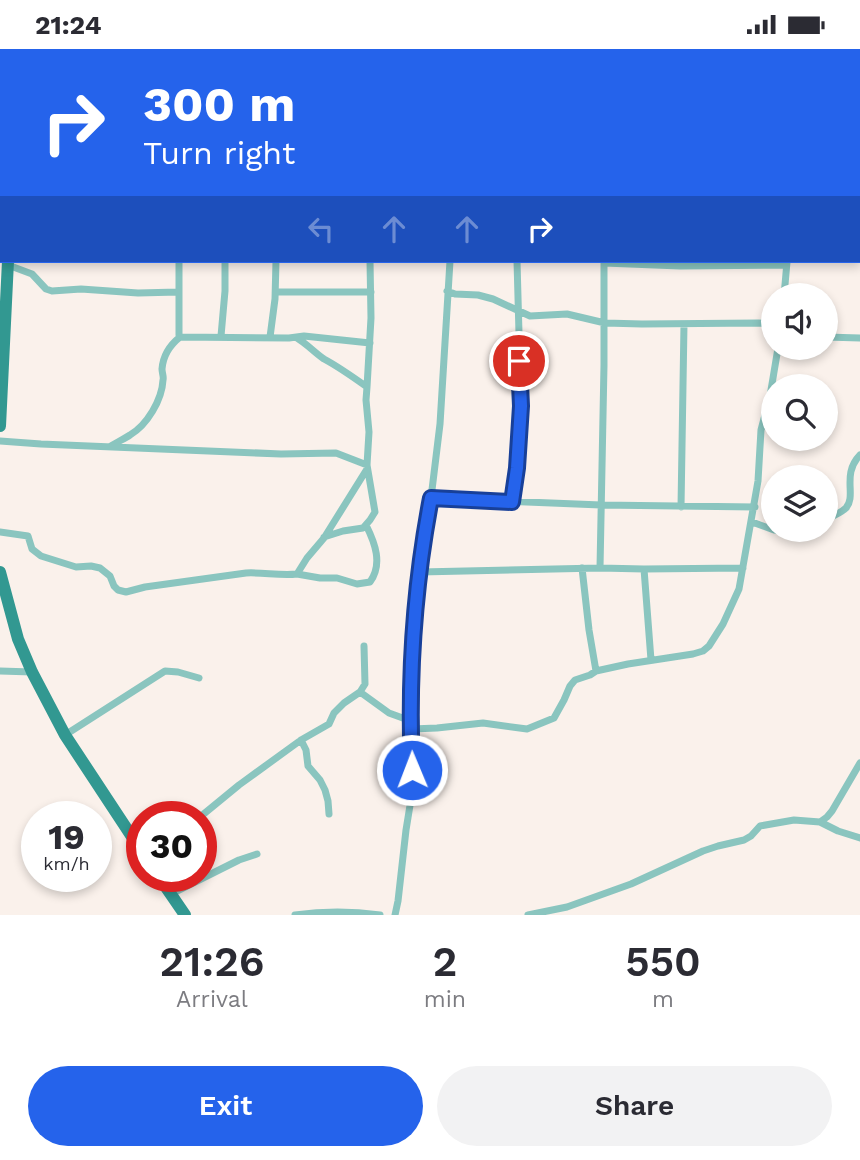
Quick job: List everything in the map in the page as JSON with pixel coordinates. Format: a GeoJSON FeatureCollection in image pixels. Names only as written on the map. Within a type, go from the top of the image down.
{"type":"FeatureCollection","features":[{"type":"Feature","properties":{"kind":"main road"},"geometry":{"type":"LineString","coordinates":[[0,426],[3,300],[8,263]]}},
{"type":"Feature","properties":{"kind":"main road"},"geometry":{"type":"LineString","coordinates":[[0,572],[18,639],[32,672],[65,735],[126,828]]}},
{"type":"Feature","properties":{"kind":"main road"},"geometry":{"type":"LineString","coordinates":[[171,894],[185,915]]}},
{"type":"Feature","properties":{"kind":"street"},"geometry":{"type":"LineString","coordinates":[[8,263],[32,274],[46,289],[52,291],[81,289],[138,293],[178,292]]}},
{"type":"Feature","properties":{"kind":"street"},"geometry":{"type":"LineString","coordinates":[[179,263],[180,337]]}},
{"type":"Feature","properties":{"kind":"street"},"geometry":{"type":"LineString","coordinates":[[221,336],[225,263]]}},
{"type":"Feature","properties":{"kind":"street"},"geometry":{"type":"LineString","coordinates":[[270,337],[276,292],[276,263]]}},
{"type":"Feature","properties":{"kind":"street"},"geometry":{"type":"LineString","coordinates":[[324,538],[366,526],[375,512],[367,467],[369,432],[366,387],[370,343],[370,263]]}},
{"type":"Feature","properties":{"kind":"street"},"geometry":{"type":"LineString","coordinates":[[394,915],[412,793],[411,725],[416,607],[440,416],[450,263]]}},
{"type":"Feature","properties":{"kind":"street"},"geometry":{"type":"LineString","coordinates":[[512,502],[521,406],[517,263]]}},
{"type":"Feature","properties":{"kind":"street"},"geometry":{"type":"LineString","coordinates":[[600,568],[604,263]]}},
{"type":"Feature","properties":{"kind":"street"},"geometry":{"type":"LineString","coordinates":[[623,263],[680,266],[787,263],[785,283]]}},
{"type":"Feature","properties":{"kind":"street"},"geometry":{"type":"LineString","coordinates":[[447,291],[493,299],[530,316],[567,314],[605,323],[761,323]]}},
{"type":"Feature","properties":{"kind":"street"},"geometry":{"type":"LineString","coordinates":[[276,292],[371,292]]}},
{"type":"Feature","properties":{"kind":"street"},"geometry":{"type":"LineString","coordinates":[[681,506],[684,324]]}},
{"type":"Feature","properties":{"kind":"street"},"geometry":{"type":"LineString","coordinates":[[180,337],[264,339],[304,336],[370,343]]}},
{"type":"Feature","properties":{"kind":"street"},"geometry":{"type":"LineString","coordinates":[[109,447],[132,435],[152,411],[162,387],[162,369],[168,349],[180,337]]}},
{"type":"Feature","properties":{"kind":"street"},"geometry":{"type":"LineString","coordinates":[[838,337],[860,338]]}},
{"type":"Feature","properties":{"kind":"street"},"geometry":{"type":"LineString","coordinates":[[297,338],[309,345],[321,358],[335,364],[366,387]]}},
{"type":"Feature","properties":{"kind":"street"},"geometry":{"type":"LineString","coordinates":[[360,692],[411,725],[437,729],[484,723],[527,729],[554,718],[575,680],[596,671],[703,651],[709,646],[731,610],[739,589],[755,507],[761,431],[776,360]]}},
{"type":"Feature","properties":{"kind":"street"},"geometry":{"type":"LineString","coordinates":[[0,441],[281,454],[337,453],[367,467]]}},
{"type":"Feature","properties":{"kind":"street"},"geometry":{"type":"LineString","coordinates":[[838,513],[848,506],[850,473],[860,455]]}},
{"type":"Feature","properties":{"kind":"street"},"geometry":{"type":"LineString","coordinates":[[297,574],[324,538],[367,467]]}},
{"type":"Feature","properties":{"kind":"street"},"geometry":{"type":"LineString","coordinates":[[359,482],[369,481]]}},
{"type":"Feature","properties":{"kind":"street"},"geometry":{"type":"LineString","coordinates":[[431,498],[601,505],[755,507]]}},
{"type":"Feature","properties":{"kind":"street"},"geometry":{"type":"LineString","coordinates":[[752,522],[761,525]]}},
{"type":"Feature","properties":{"kind":"street"},"geometry":{"type":"LineString","coordinates":[[0,532],[28,536],[32,549],[41,556],[76,567],[100,568],[110,576],[118,590],[126,592],[246,573],[297,574],[337,578],[357,584],[370,582],[376,567],[377,550],[366,526]]}},
{"type":"Feature","properties":{"kind":"street"},"geometry":{"type":"LineString","coordinates":[[582,568],[596,671]]}},
{"type":"Feature","properties":{"kind":"street"},"geometry":{"type":"LineString","coordinates":[[420,572],[743,568]]}},
{"type":"Feature","properties":{"kind":"street"},"geometry":{"type":"LineString","coordinates":[[645,569],[651,660]]}},
{"type":"Feature","properties":{"kind":"street"},"geometry":{"type":"LineString","coordinates":[[217,803],[300,740],[330,725],[334,713],[360,692],[365,684],[364,646]]}},
{"type":"Feature","properties":{"kind":"street"},"geometry":{"type":"LineString","coordinates":[[0,671],[32,672]]}},
{"type":"Feature","properties":{"kind":"street"},"geometry":{"type":"LineString","coordinates":[[65,735],[165,671],[199,678]]}},
{"type":"Feature","properties":{"kind":"street"},"geometry":{"type":"LineString","coordinates":[[300,740],[306,750],[308,766],[325,790],[329,814]]}},
{"type":"Feature","properties":{"kind":"street"},"geometry":{"type":"LineString","coordinates":[[820,823],[832,811],[860,763]]}},
{"type":"Feature","properties":{"kind":"street"},"geometry":{"type":"LineString","coordinates":[[528,915],[566,907],[631,884],[703,851],[744,840],[760,826],[794,820],[820,823],[860,838]]}},
{"type":"Feature","properties":{"kind":"street"},"geometry":{"type":"LineString","coordinates":[[171,894],[239,860],[257,854]]}},
{"type":"Feature","properties":{"kind":"street"},"geometry":{"type":"LineString","coordinates":[[295,915],[332,911],[380,915]]}},
{"type":"Feature","properties":{"kind":"route"},"geometry":{"type":"LineString","coordinates":[[412,770],[412,670],[416,607],[431,498],[512,502],[521,406],[519,361]]}}]}
